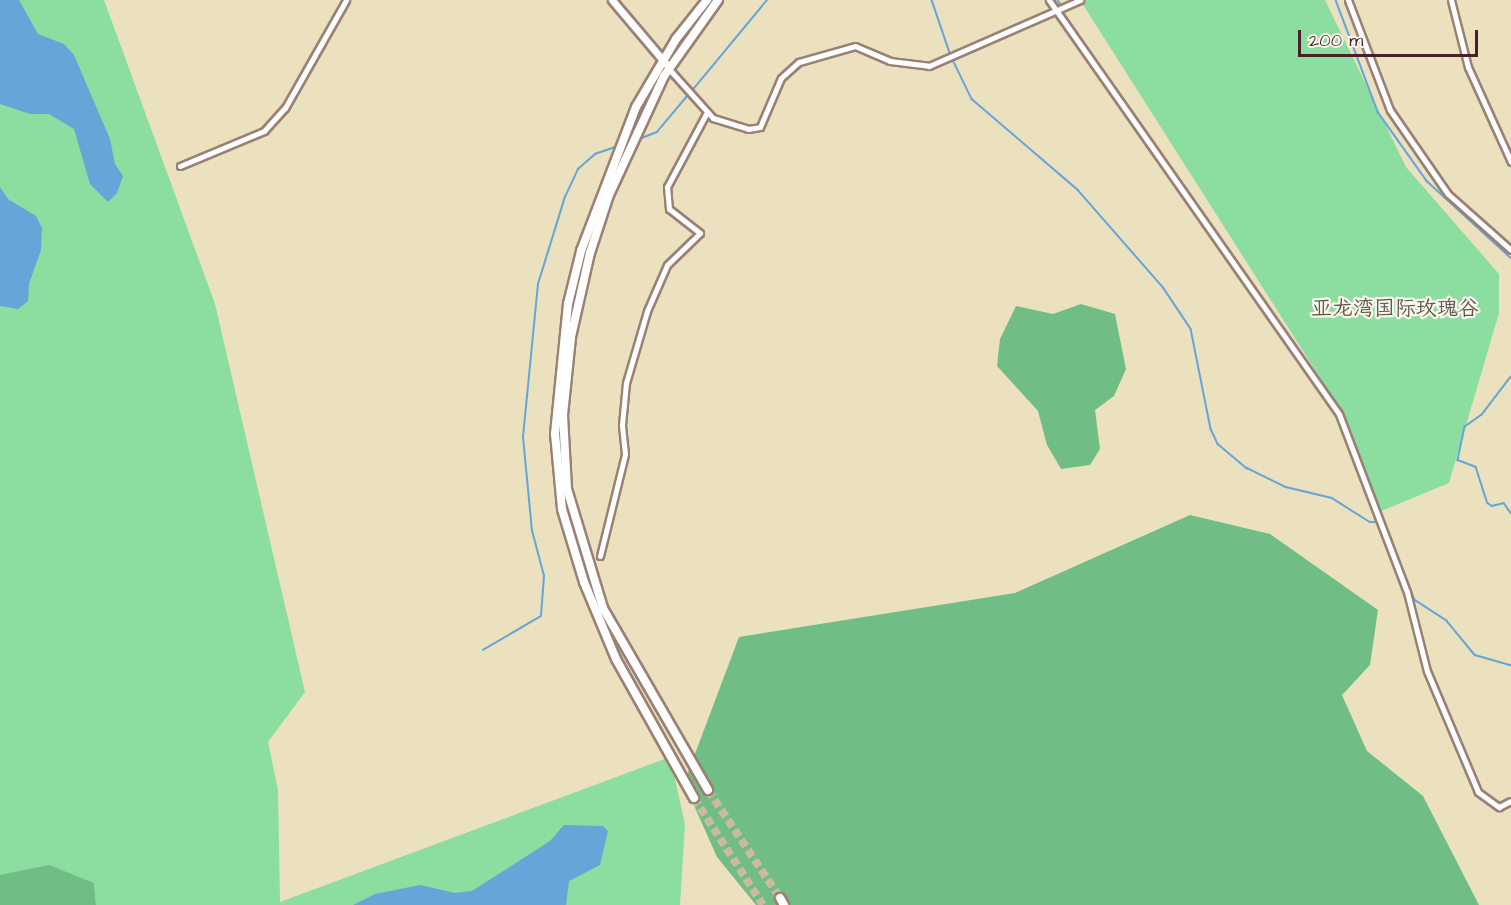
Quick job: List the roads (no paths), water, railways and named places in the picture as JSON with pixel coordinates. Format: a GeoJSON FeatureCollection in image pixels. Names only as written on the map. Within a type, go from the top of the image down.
{"type":"FeatureCollection","features":[{"type":"Feature","properties":{"kind":"main road"},"geometry":{"type":"LineString","coordinates":[[694,798],[616,659],[584,582],[562,509],[555,434],[563,349],[576,271],[586,235],[636,107],[663,61],[707,0]]}},
{"type":"Feature","properties":{"kind":"main road"},"geometry":{"type":"LineString","coordinates":[[708,790],[603,608],[567,489],[563,415],[571,338],[586,271],[609,195],[664,76],[718,0]]}},
{"type":"Feature","properties":{"kind":"main road"},"geometry":{"type":"LineString","coordinates":[[586,235],[586,244],[595,239]]}},
{"type":"Feature","properties":{"kind":"main road"},"geometry":{"type":"LineString","coordinates":[[576,271],[583,260],[586,271]]}},
{"type":"Feature","properties":{"kind":"street"},"geometry":{"type":"LineString","coordinates":[[180,166],[264,132],[285,108],[346,0]]}},
{"type":"Feature","properties":{"kind":"street"},"geometry":{"type":"LineString","coordinates":[[612,0],[707,112],[732,126],[760,127],[781,78],[799,62],[834,50],[855,46],[890,61],[929,66],[958,56],[1080,0]]}},
{"type":"Feature","properties":{"kind":"street"},"geometry":{"type":"LineString","coordinates":[[1049,0],[1339,414],[1407,592],[1427,671],[1478,792],[1498,807],[1511,801]]}},
{"type":"Feature","properties":{"kind":"street"},"geometry":{"type":"LineString","coordinates":[[1348,0],[1390,110],[1448,194],[1511,250]]}},
{"type":"Feature","properties":{"kind":"street"},"geometry":{"type":"LineString","coordinates":[[1451,0],[1468,67],[1511,162]]}},
{"type":"Feature","properties":{"kind":"street"},"geometry":{"type":"LineString","coordinates":[[600,556],[625,454],[622,425],[626,383],[647,310],[667,265],[700,233],[669,209],[667,187],[707,112]]}},
{"type":"Feature","properties":{"kind":"water"},"geometry":{"type":"Polygon","coordinates":[[[0,0],[19,0],[38,34],[64,44],[74,55],[110,139],[115,164],[123,176],[117,193],[108,202],[90,184],[74,129],[49,114],[30,114],[0,104],[0,0]]]}},
{"type":"Feature","properties":{"kind":"water"},"geometry":{"type":"Polygon","coordinates":[[[0,187],[8,199],[36,216],[42,228],[41,250],[29,284],[28,301],[18,309],[0,306],[0,187]]]}},
{"type":"Feature","properties":{"kind":"water"},"geometry":{"type":"Polygon","coordinates":[[[564,825],[603,826],[608,831],[600,865],[569,881],[566,905],[353,905],[375,894],[420,885],[455,893],[472,891],[550,841],[564,825]]]}},
{"type":"Feature","properties":{"kind":"waterway"},"geometry":{"type":"LineString","coordinates":[[691,92],[767,0]]}},
{"type":"Feature","properties":{"kind":"waterway"},"geometry":{"type":"LineString","coordinates":[[932,0],[950,53]]}},
{"type":"Feature","properties":{"kind":"waterway"},"geometry":{"type":"LineString","coordinates":[[1058,0],[1061,5]]}},
{"type":"Feature","properties":{"kind":"waterway"},"geometry":{"type":"LineString","coordinates":[[1336,0],[1378,112],[1427,181],[1511,258]]}},
{"type":"Feature","properties":{"kind":"waterway"},"geometry":{"type":"LineString","coordinates":[[952,58],[972,99],[1078,190],[1163,287],[1191,329],[1211,429],[1218,444],[1247,468],[1286,487],[1332,498],[1370,522],[1377,522]]}},
{"type":"Feature","properties":{"kind":"waterway"},"geometry":{"type":"LineString","coordinates":[[639,139],[657,132],[688,95]]}},
{"type":"Feature","properties":{"kind":"waterway"},"geometry":{"type":"LineString","coordinates":[[483,650],[541,616],[544,576],[532,531],[523,437],[538,284],[565,197],[578,169],[595,154],[618,146]]}},
{"type":"Feature","properties":{"kind":"waterway"},"geometry":{"type":"LineString","coordinates":[[1511,377],[1482,415],[1465,427],[1458,460],[1476,467],[1488,503],[1492,506],[1504,503],[1511,513]]}},
{"type":"Feature","properties":{"kind":"waterway"},"geometry":{"type":"LineString","coordinates":[[1382,522],[1415,600],[1447,621],[1475,655],[1511,665]]}},
{"type":"Feature","properties":{"kind":"tunnel"},"geometry":{"type":"LineString","coordinates":[[708,790],[780,898]]}},
{"type":"Feature","properties":{"kind":"tunnel"},"geometry":{"type":"LineString","coordinates":[[694,798],[763,905]]}},
{"type":"Feature","properties":{"kind":"park label","name":"亚龙湾国际玫瑰谷"},"geometry":{"type":"Point","coordinates":[1395,309]}}]}
